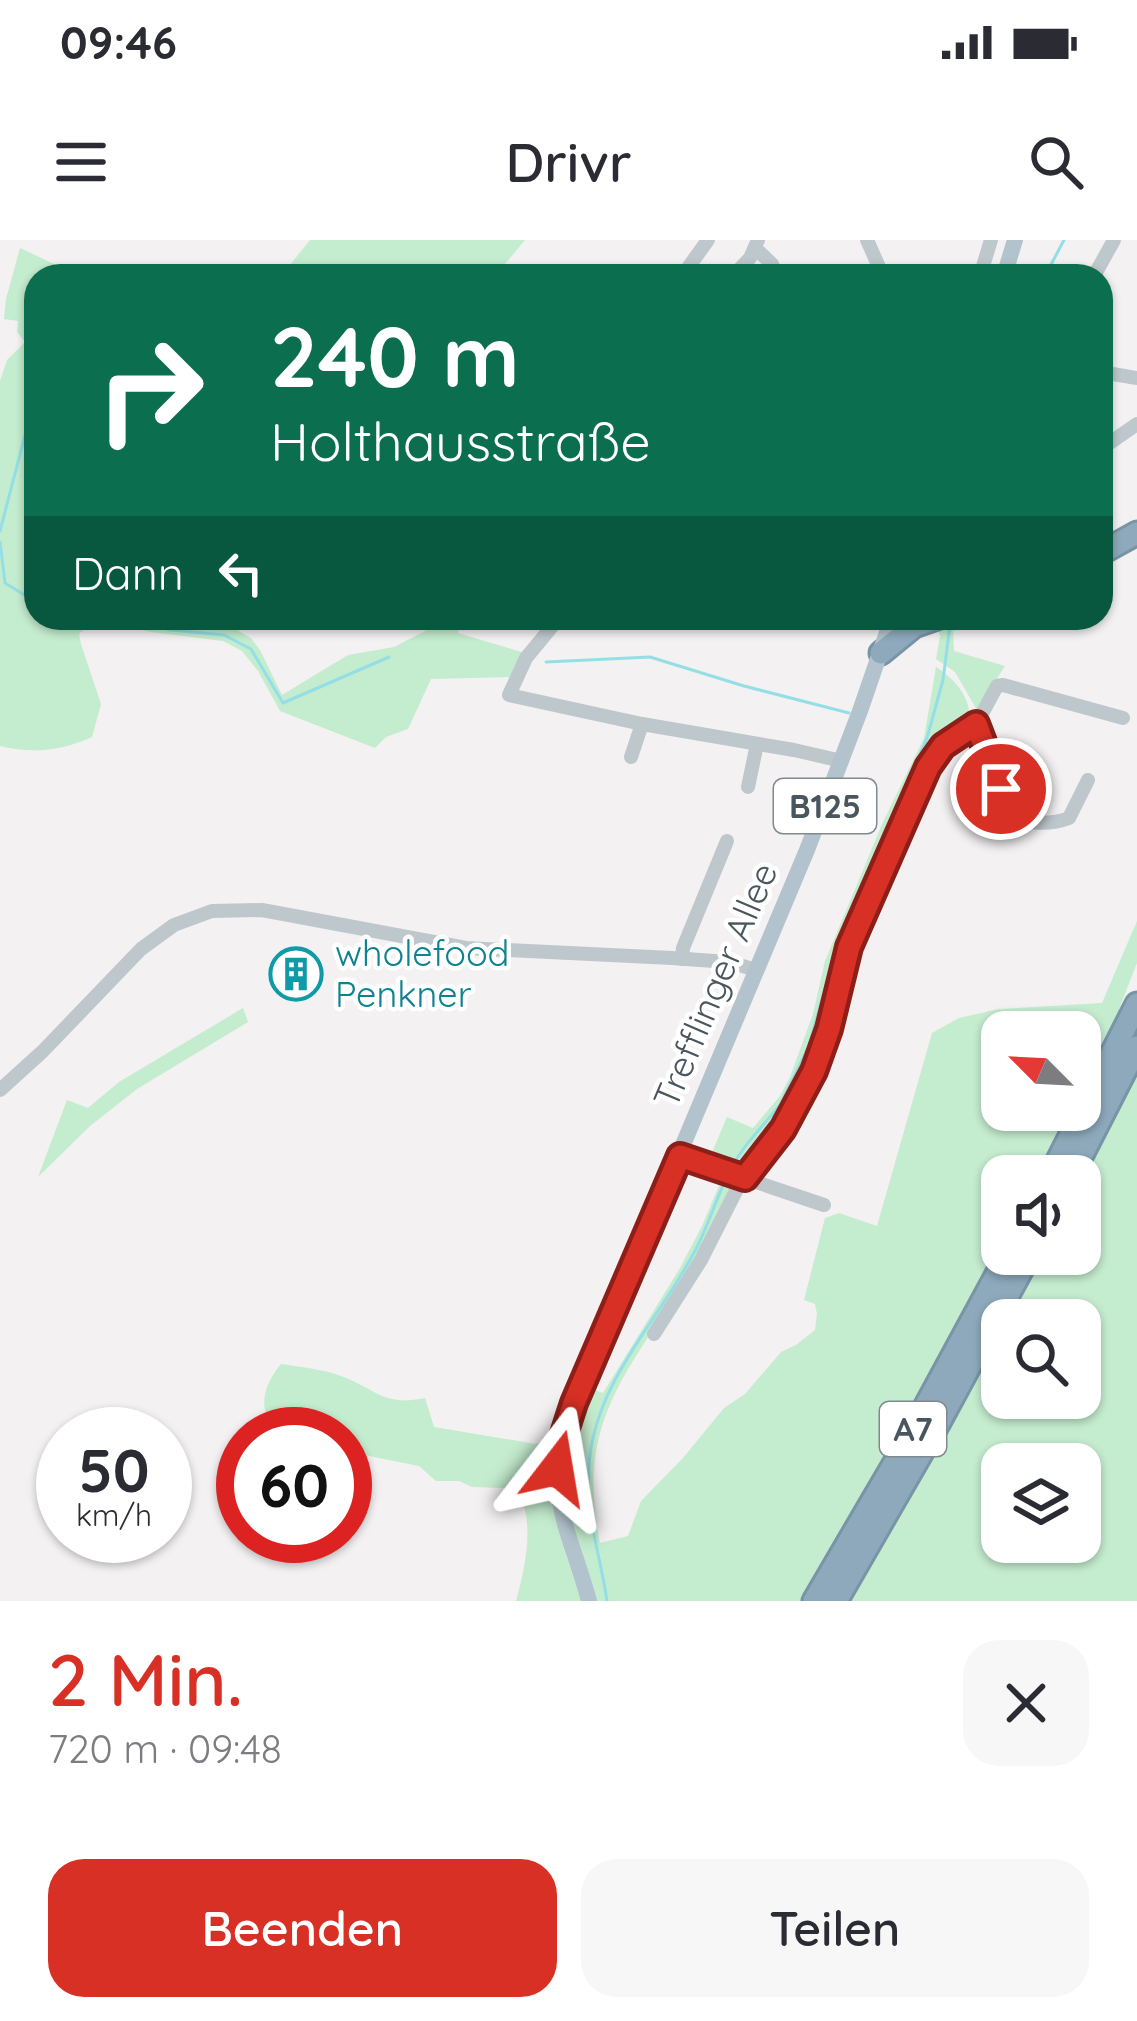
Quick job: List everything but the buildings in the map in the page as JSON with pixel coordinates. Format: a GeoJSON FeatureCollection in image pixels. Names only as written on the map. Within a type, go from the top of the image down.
{"type":"FeatureCollection","features":[{"type":"Feature","properties":{"kind":"highway"},"geometry":{"type":"LineString","coordinates":[[1119,542],[1137,518]]}},
{"type":"Feature","properties":{"kind":"highway"},"geometry":{"type":"LineString","coordinates":[[881,653],[909,630]]}},
{"type":"Feature","properties":{"kind":"highway"},"geometry":{"type":"LineString","coordinates":[[1112,1054],[1137,980]]}},
{"type":"Feature","properties":{"kind":"highway"},"geometry":{"type":"LineString","coordinates":[[1061,1155],[1137,1004]]}},
{"type":"Feature","properties":{"kind":"highway"},"geometry":{"type":"LineString","coordinates":[[1082,1155],[1137,1047]]}},
{"type":"Feature","properties":{"kind":"highway","name":"A7"},"geometry":{"type":"LineString","coordinates":[[814,1601],[997,1275]]}},
{"type":"Feature","properties":{"kind":"highway","name":"A7"},"geometry":{"type":"LineString","coordinates":[[836,1601],[1019,1275]]}},
{"type":"Feature","properties":{"kind":"main road","name":"Trefflinger Allee"},"geometry":{"type":"LineString","coordinates":[[589,1601],[558,1502],[562,1440],[842,761],[888,630]]}},
{"type":"Feature","properties":{"kind":"street"},"geometry":{"type":"LineString","coordinates":[[550,630],[526,658],[508,694],[842,761]]}},
{"type":"Feature","properties":{"kind":"street"},"geometry":{"type":"LineString","coordinates":[[734,1175],[783,1129],[814,1071],[849,947],[928,767],[943,746],[976,724],[997,686],[1003,685],[1123,718]]}},
{"type":"Feature","properties":{"kind":"street"},"geometry":{"type":"LineString","coordinates":[[631,757],[641,724]]}},
{"type":"Feature","properties":{"kind":"street"},"geometry":{"type":"LineString","coordinates":[[976,724],[1013,815],[1050,823],[1069,818],[1088,780]]}},
{"type":"Feature","properties":{"kind":"street"},"geometry":{"type":"LineString","coordinates":[[748,787],[757,744]]}},
{"type":"Feature","properties":{"kind":"street"},"geometry":{"type":"LineString","coordinates":[[682,958],[727,841]]}},
{"type":"Feature","properties":{"kind":"street"},"geometry":{"type":"LineString","coordinates":[[0,1090],[141,949],[174,925],[212,911],[262,910],[479,949],[682,958],[754,969]]}},
{"type":"Feature","properties":{"kind":"street"},"geometry":{"type":"LineString","coordinates":[[680,1156],[824,1205]]}},
{"type":"Feature","properties":{"kind":"street"},"geometry":{"type":"LineString","coordinates":[[654,1334],[689,1281],[736,1189],[734,1175]]}},
{"type":"Feature","properties":{"kind":"green space"},"geometry":{"type":"Polygon","coordinates":[[[310,240],[525,240],[505,264],[291,264],[310,240]]]}},
{"type":"Feature","properties":{"kind":"green space"},"geometry":{"type":"Polygon","coordinates":[[[20,248],[54,264],[24,264],[24,341],[17,332],[18,321],[4,319],[20,248]]]}},
{"type":"Feature","properties":{"kind":"green space"},"geometry":{"type":"Polygon","coordinates":[[[24,343],[24,630],[83,630],[81,644],[101,704],[92,737],[47,750],[0,746],[0,381],[7,360],[24,343]]]}},
{"type":"Feature","properties":{"kind":"green space"},"geometry":{"type":"Polygon","coordinates":[[[143,630],[237,630],[260,650],[282,695],[348,655],[394,647],[427,630],[458,630],[528,654],[514,677],[431,679],[408,729],[386,737],[375,748],[280,711],[242,651],[223,641],[143,630]]]}},
{"type":"Feature","properties":{"kind":"green space"},"geometry":{"type":"Polygon","coordinates":[[[938,630],[956,630],[954,651],[1005,666],[977,710],[955,672],[936,659],[938,630]]]}},
{"type":"Feature","properties":{"kind":"green space"},"geometry":{"type":"Polygon","coordinates":[[[936,667],[961,691],[969,723],[917,783],[823,1037],[782,1122],[742,1173],[708,1162],[727,1117],[753,1128],[790,1077],[813,1014],[825,961],[924,738],[936,667]]]}},
{"type":"Feature","properties":{"kind":"green space"},"geometry":{"type":"Polygon","coordinates":[[[1137,921],[1137,963],[1119,1009],[1137,1018],[1137,1601],[594,1601],[564,1507],[568,1438],[587,1387],[603,1393],[680,1268],[723,1176],[731,1179],[733,1187],[688,1274],[624,1377],[600,1435],[594,1502],[600,1543],[628,1536],[641,1501],[724,1408],[745,1394],[781,1352],[815,1330],[815,1304],[804,1300],[825,1218],[839,1213],[877,1226],[932,1033],[959,1018],[981,1013],[981,1131],[1101,1131],[1101,1011],[990,1011],[1102,1003],[1137,921]]]}},
{"type":"Feature","properties":{"kind":"green space"},"geometry":{"type":"Polygon","coordinates":[[[243,1008],[248,1022],[137,1089],[38,1177],[67,1100],[88,1108],[119,1082],[243,1008]]]}},
{"type":"Feature","properties":{"kind":"green space"},"geometry":{"type":"Polygon","coordinates":[[[281,1364],[311,1368],[390,1398],[425,1398],[434,1427],[536,1444],[554,1436],[552,1501],[581,1601],[516,1601],[527,1533],[519,1493],[436,1481],[419,1466],[372,1457],[372,1407],[265,1407],[273,1375],[281,1364]]]}},
{"type":"Feature","properties":{"kind":"waterway"},"geometry":{"type":"LineString","coordinates":[[1051,264],[1064,240]]}},
{"type":"Feature","properties":{"kind":"waterway"},"geometry":{"type":"LineString","coordinates":[[0,531],[24,439]]}},
{"type":"Feature","properties":{"kind":"waterway"},"geometry":{"type":"LineString","coordinates":[[0,542],[5,583],[24,595]]}},
{"type":"Feature","properties":{"kind":"waterway"},"geometry":{"type":"LineString","coordinates":[[171,630],[224,635],[251,649],[283,703],[389,657]]}},
{"type":"Feature","properties":{"kind":"waterway"},"geometry":{"type":"LineString","coordinates":[[730,1168],[780,1105],[808,1048],[838,944],[927,738],[943,680],[949,630]]}},
{"type":"Feature","properties":{"kind":"waterway"},"geometry":{"type":"LineString","coordinates":[[546,662],[650,657],[849,713]]}},
{"type":"Feature","properties":{"kind":"waterway"},"geometry":{"type":"LineString","coordinates":[[607,1601],[589,1501],[594,1434],[617,1377],[683,1272],[727,1177]]}},
{"type":"Feature","properties":{"kind":"place","name":"wholefood Penkner"},"geometry":{"type":"Point","coordinates":[296,974]}},
{"type":"Feature","properties":{"kind":"route"},"geometry":{"type":"LineString","coordinates":[[557,1468],[574,1403],[680,1156],[745,1178],[794,1111],[822,1051],[849,947],[934,755],[976,724],[1001,789]]}}]}
